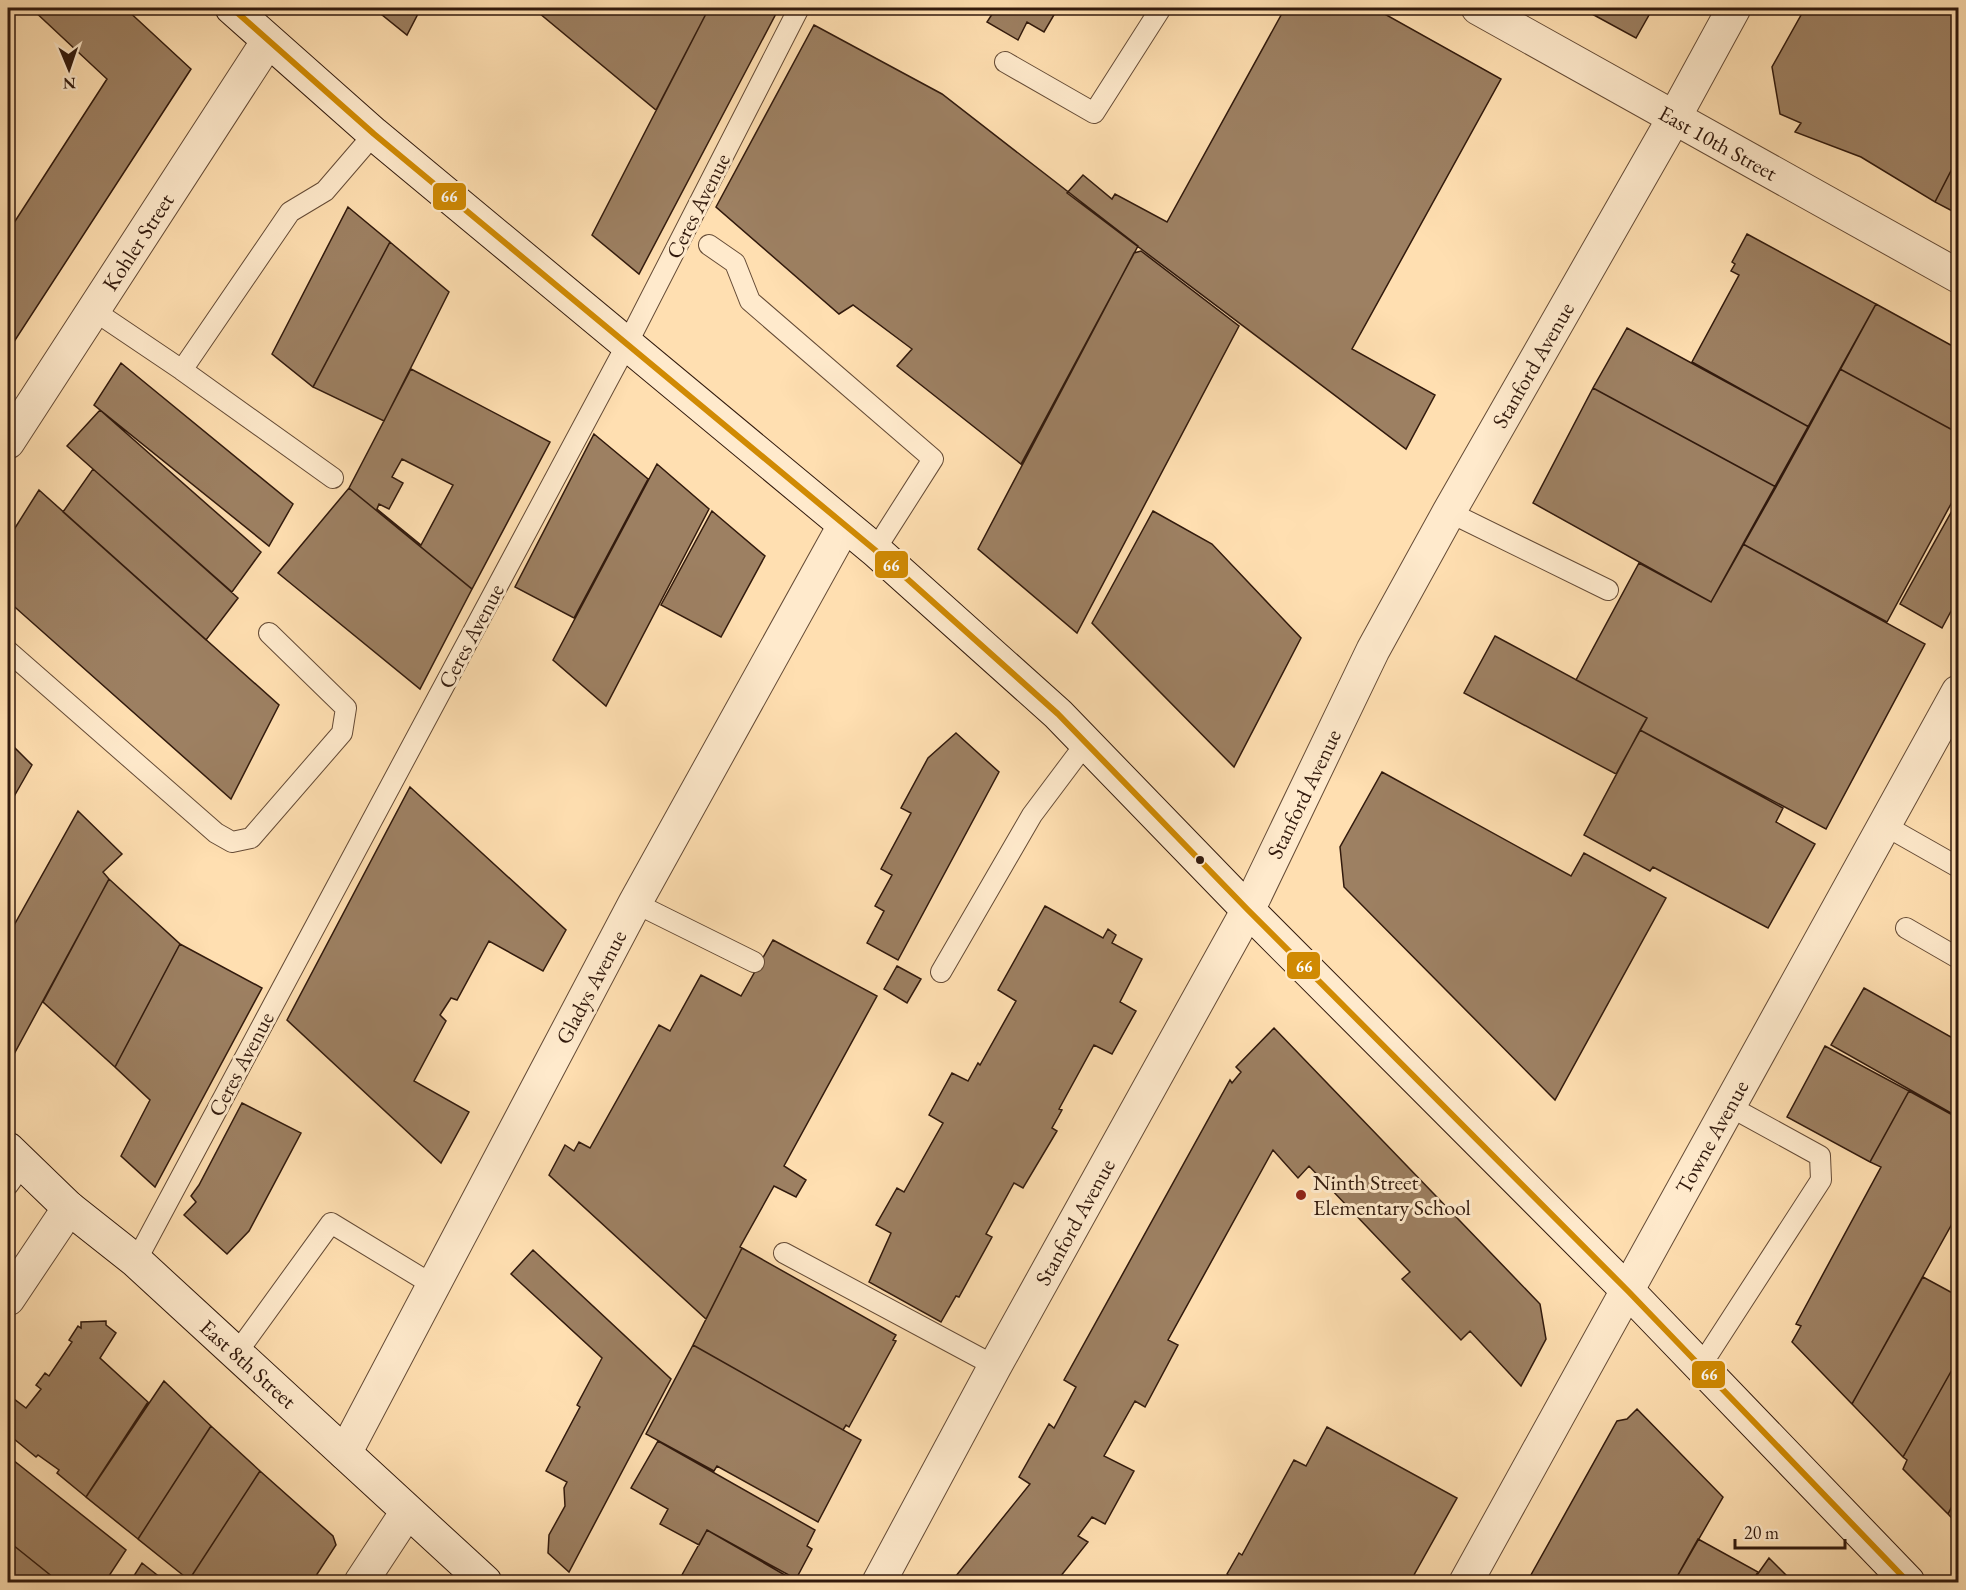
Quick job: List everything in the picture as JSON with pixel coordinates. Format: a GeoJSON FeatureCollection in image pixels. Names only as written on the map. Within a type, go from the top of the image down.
{"type":"FeatureCollection","features":[{"type":"Feature","properties":{"kind":"street"},"geometry":{"type":"LineString","coordinates":[[232,8],[374,134],[626,346],[875,550],[1058,714],[1248,910],[1628,1292],[1908,1582]]}},
{"type":"Feature","properties":{"kind":"street","name":"East 10th Street"},"geometry":{"type":"LineString","coordinates":[[1478,8],[1959,276]]}},
{"type":"Feature","properties":{"kind":"street","name":"Stanford Avenue"},"geometry":{"type":"LineString","coordinates":[[879,1582],[995,1366],[1248,910],[1373,650],[1734,8]]}},
{"type":"Feature","properties":{"kind":"street","name":"Kohler Street"},"geometry":{"type":"LineString","coordinates":[[8,442],[268,41]]}},
{"type":"Feature","properties":{"kind":"street","name":"Gladys Avenue"},"geometry":{"type":"LineString","coordinates":[[345,1453],[635,903],[844,526]]}},
{"type":"Feature","properties":{"kind":"street","name":"Towne Avenue"},"geometry":{"type":"LineString","coordinates":[[1466,1582],[1959,692]]}},
{"type":"Feature","properties":{"kind":"street","name":"East 8th Street"},"geometry":{"type":"LineString","coordinates":[[13,1166],[136,1261],[485,1582]]}},
{"type":"Feature","properties":{"kind":"street"},"geometry":{"type":"LineString","coordinates":[[8,1299],[69,1208]]}},
{"type":"Feature","properties":{"kind":"street"},"geometry":{"type":"LineString","coordinates":[[361,1582],[407,1512]]}},
{"type":"Feature","properties":{"kind":"lane","name":"Ceres Avenue"},"geometry":{"type":"LineString","coordinates":[[136,1261],[626,346],[799,8]]}},
{"type":"Feature","properties":{"kind":"lane"},"geometry":{"type":"LineString","coordinates":[[1005,62],[1094,113],[1161,8]]}},
{"type":"Feature","properties":{"kind":"lane"},"geometry":{"type":"LineString","coordinates":[[182,370],[290,212],[325,191],[374,134]]}},
{"type":"Feature","properties":{"kind":"lane"},"geometry":{"type":"LineString","coordinates":[[709,245],[735,263],[750,300],[933,459],[875,550]]}},
{"type":"Feature","properties":{"kind":"lane"},"geometry":{"type":"LineString","coordinates":[[93,310],[182,370],[333,478]]}},
{"type":"Feature","properties":{"kind":"lane"},"geometry":{"type":"LineString","coordinates":[[1449,512],[1608,590]]}},
{"type":"Feature","properties":{"kind":"lane"},"geometry":{"type":"LineString","coordinates":[[8,651],[216,833],[232,842],[251,838],[342,732],[346,708],[269,633]]}},
{"type":"Feature","properties":{"kind":"lane"},"geometry":{"type":"LineString","coordinates":[[940,972],[1032,814],[1086,743]]}},
{"type":"Feature","properties":{"kind":"lane"},"geometry":{"type":"LineString","coordinates":[[1884,825],[1959,867]]}},
{"type":"Feature","properties":{"kind":"lane"},"geometry":{"type":"LineString","coordinates":[[635,903],[754,962]]}},
{"type":"Feature","properties":{"kind":"lane"},"geometry":{"type":"LineString","coordinates":[[1906,928],[1959,958]]}},
{"type":"Feature","properties":{"kind":"lane"},"geometry":{"type":"LineString","coordinates":[[1700,1367],[1821,1180],[1820,1156],[1729,1106]]}},
{"type":"Feature","properties":{"kind":"lane"},"geometry":{"type":"LineString","coordinates":[[236,1354],[332,1223],[433,1285]]}},
{"type":"Feature","properties":{"kind":"lane"},"geometry":{"type":"LineString","coordinates":[[784,1253],[995,1366]]}},
{"type":"Feature","properties":{"kind":"building"},"geometry":{"type":"Polygon","coordinates":[[[31,8],[125,8],[191,69],[8,351],[8,232],[107,79],[31,8]]]}},
{"type":"Feature","properties":{"kind":"building"},"geometry":{"type":"Polygon","coordinates":[[[377,8],[421,8],[407,35],[376,10],[377,8]]]}},
{"type":"Feature","properties":{"kind":"building"},"geometry":{"type":"Polygon","coordinates":[[[533,8],[709,8],[656,110],[533,8]]]}},
{"type":"Feature","properties":{"kind":"building"},"geometry":{"type":"Polygon","coordinates":[[[709,8],[779,8],[639,274],[592,235],[709,8]]]}},
{"type":"Feature","properties":{"kind":"building"},"geometry":{"type":"Polygon","coordinates":[[[996,8],[1058,8],[1044,32],[1027,22],[1018,40],[987,22],[996,8]]]}},
{"type":"Feature","properties":{"kind":"building"},"geometry":{"type":"Polygon","coordinates":[[[1285,8],[1374,8],[1501,79],[1352,349],[1435,395],[1406,449],[1067,193],[1083,175],[1112,199],[1115,194],[1167,222],[1285,8]]]}},
{"type":"Feature","properties":{"kind":"building"},"geometry":{"type":"Polygon","coordinates":[[[1581,8],[1653,8],[1636,38],[1581,8]]]}},
{"type":"Feature","properties":{"kind":"building"},"geometry":{"type":"Polygon","coordinates":[[[1805,8],[1958,8],[1958,157],[1935,202],[1861,157],[1795,132],[1801,123],[1780,114],[1772,67],[1805,8]]]}},
{"type":"Feature","properties":{"kind":"building"},"geometry":{"type":"Polygon","coordinates":[[[814,25],[942,94],[1138,246],[1021,464],[897,366],[912,349],[853,305],[839,314],[716,207],[814,25]]]}},
{"type":"Feature","properties":{"kind":"building"},"geometry":{"type":"Polygon","coordinates":[[[1958,157],[1958,214],[1935,202],[1958,157]]]}},
{"type":"Feature","properties":{"kind":"building"},"geometry":{"type":"Polygon","coordinates":[[[348,207],[390,242],[313,387],[272,354],[348,207]]]}},
{"type":"Feature","properties":{"kind":"building"},"geometry":{"type":"Polygon","coordinates":[[[1747,234],[1876,304],[1809,427],[1692,362],[1739,275],[1731,271],[1735,264],[1732,262],[1747,234]]]}},
{"type":"Feature","properties":{"kind":"building"},"geometry":{"type":"Polygon","coordinates":[[[390,242],[449,292],[384,421],[313,387],[390,242]]]}},
{"type":"Feature","properties":{"kind":"building"},"geometry":{"type":"Polygon","coordinates":[[[1141,251],[1239,326],[1077,633],[978,549],[1134,253],[1141,251]]]}},
{"type":"Feature","properties":{"kind":"building"},"geometry":{"type":"Polygon","coordinates":[[[1876,304],[1958,349],[1958,433],[1840,369],[1876,304]]]}},
{"type":"Feature","properties":{"kind":"building"},"geometry":{"type":"Polygon","coordinates":[[[1627,328],[1809,427],[1776,487],[1593,388],[1627,328]]]}},
{"type":"Feature","properties":{"kind":"building"},"geometry":{"type":"Polygon","coordinates":[[[121,363],[293,504],[269,546],[94,405],[121,363]]]}},
{"type":"Feature","properties":{"kind":"building"},"geometry":{"type":"Polygon","coordinates":[[[411,369],[550,442],[472,589],[349,488],[411,369]],[[402,459],[392,477],[403,483],[389,509],[379,504],[377,509],[421,545],[453,485],[402,459]]]}},
{"type":"Feature","properties":{"kind":"building"},"geometry":{"type":"Polygon","coordinates":[[[1840,369],[1958,433],[1958,491],[1887,622],[1743,544],[1840,369]]]}},
{"type":"Feature","properties":{"kind":"building"},"geometry":{"type":"Polygon","coordinates":[[[1593,388],[1776,487],[1711,602],[1533,503],[1593,388]]]}},
{"type":"Feature","properties":{"kind":"building"},"geometry":{"type":"Polygon","coordinates":[[[100,410],[261,552],[232,592],[67,446],[100,410]]]}},
{"type":"Feature","properties":{"kind":"building"},"geometry":{"type":"Polygon","coordinates":[[[594,434],[648,479],[574,618],[515,587],[594,434]]]}},
{"type":"Feature","properties":{"kind":"building"},"geometry":{"type":"Polygon","coordinates":[[[657,464],[709,509],[606,706],[553,660],[657,464]]]}},
{"type":"Feature","properties":{"kind":"building"},"geometry":{"type":"Polygon","coordinates":[[[93,469],[238,598],[206,640],[63,512],[93,469]]]}},
{"type":"Feature","properties":{"kind":"building"},"geometry":{"type":"Polygon","coordinates":[[[349,488],[472,589],[420,689],[278,573],[349,488]]]}},
{"type":"Feature","properties":{"kind":"building"},"geometry":{"type":"Polygon","coordinates":[[[39,490],[279,705],[231,799],[8,601],[8,539],[39,490]]]}},
{"type":"Feature","properties":{"kind":"building"},"geometry":{"type":"Polygon","coordinates":[[[1958,500],[1958,598],[1942,628],[1900,604],[1958,500]]]}},
{"type":"Feature","properties":{"kind":"building"},"geometry":{"type":"Polygon","coordinates":[[[712,511],[765,556],[721,637],[661,605],[712,511]]]}},
{"type":"Feature","properties":{"kind":"building"},"geometry":{"type":"Polygon","coordinates":[[[1153,511],[1212,544],[1301,638],[1234,767],[1092,623],[1153,511]]]}},
{"type":"Feature","properties":{"kind":"building"},"geometry":{"type":"Polygon","coordinates":[[[1743,544],[1925,644],[1826,829],[1640,730],[1647,718],[1576,680],[1639,563],[1711,602],[1743,544]]]}},
{"type":"Feature","properties":{"kind":"building"},"geometry":{"type":"Polygon","coordinates":[[[1495,636],[1647,718],[1616,774],[1464,693],[1495,636]]]}},
{"type":"Feature","properties":{"kind":"building"},"geometry":{"type":"Polygon","coordinates":[[[1640,730],[1783,808],[1776,822],[1815,844],[1768,928],[1653,867],[1650,871],[1584,835],[1640,730]]]}},
{"type":"Feature","properties":{"kind":"building"},"geometry":{"type":"Polygon","coordinates":[[[956,733],[999,772],[898,960],[867,943],[884,911],[875,906],[892,875],[881,869],[911,813],[901,808],[928,758],[956,733]]]}},
{"type":"Feature","properties":{"kind":"building"},"geometry":{"type":"Polygon","coordinates":[[[8,741],[32,765],[8,807],[8,741]]]}},
{"type":"Feature","properties":{"kind":"building"},"geometry":{"type":"Polygon","coordinates":[[[1382,772],[1571,876],[1584,853],[1666,898],[1555,1100],[1344,887],[1340,847],[1382,772]]]}},
{"type":"Feature","properties":{"kind":"building"},"geometry":{"type":"Polygon","coordinates":[[[410,787],[566,930],[543,971],[489,941],[457,1000],[451,998],[440,1015],[446,1021],[414,1081],[469,1112],[441,1163],[287,1020],[410,787]]]}},
{"type":"Feature","properties":{"kind":"building"},"geometry":{"type":"Polygon","coordinates":[[[78,811],[122,854],[103,872],[109,879],[13,1056],[8,1051],[8,936],[78,811]]]}},
{"type":"Feature","properties":{"kind":"building"},"geometry":{"type":"Polygon","coordinates":[[[109,879],[180,944],[115,1067],[43,1002],[109,879]]]}},
{"type":"Feature","properties":{"kind":"building"},"geometry":{"type":"Polygon","coordinates":[[[1045,906],[1103,938],[1108,929],[1116,935],[1112,943],[1142,959],[1120,1002],[1136,1011],[1112,1054],[1094,1045],[1059,1109],[1062,1110],[1052,1128],[1057,1131],[1023,1188],[1014,1183],[986,1234],[992,1237],[959,1297],[956,1296],[941,1322],[869,1282],[891,1233],[876,1225],[897,1188],[904,1192],[943,1123],[929,1115],[952,1073],[968,1081],[978,1063],[980,1065],[1016,1001],[998,990],[1045,906]]]}},
{"type":"Feature","properties":{"kind":"building"},"geometry":{"type":"Polygon","coordinates":[[[773,940],[877,996],[784,1166],[806,1180],[796,1197],[774,1186],[740,1247],[742,1248],[706,1319],[549,1175],[565,1145],[574,1151],[579,1142],[590,1148],[659,1025],[670,1031],[701,975],[741,996],[773,940]]]}},
{"type":"Feature","properties":{"kind":"building"},"geometry":{"type":"Polygon","coordinates":[[[180,944],[262,988],[155,1187],[121,1156],[150,1100],[115,1067],[180,944]]]}},
{"type":"Feature","properties":{"kind":"building"},"geometry":{"type":"Polygon","coordinates":[[[897,966],[921,979],[907,1003],[884,989],[897,966]]]}},
{"type":"Feature","properties":{"kind":"building"},"geometry":{"type":"Polygon","coordinates":[[[1864,988],[1958,1041],[1958,1117],[1831,1045],[1864,988]]]}},
{"type":"Feature","properties":{"kind":"building"},"geometry":{"type":"Polygon","coordinates":[[[1274,1028],[1540,1304],[1546,1339],[1521,1386],[1470,1331],[1461,1340],[1402,1279],[1410,1272],[1309,1166],[1298,1178],[1273,1150],[1168,1340],[1178,1345],[1145,1407],[1135,1401],[1104,1456],[1134,1471],[1105,1524],[1092,1517],[1078,1536],[1088,1542],[1056,1582],[951,1582],[1030,1484],[1019,1477],[1049,1424],[1054,1428],[1076,1387],[1064,1380],[1230,1080],[1232,1083],[1241,1072],[1236,1067],[1274,1028]]]}},
{"type":"Feature","properties":{"kind":"building"},"geometry":{"type":"Polygon","coordinates":[[[1825,1046],[1909,1091],[1870,1162],[1787,1117],[1825,1046]]]}},
{"type":"Feature","properties":{"kind":"building"},"geometry":{"type":"Polygon","coordinates":[[[1909,1091],[1958,1118],[1958,1213],[1852,1404],[1792,1342],[1801,1326],[1796,1324],[1881,1167],[1870,1162],[1909,1091]]]}},
{"type":"Feature","properties":{"kind":"building"},"geometry":{"type":"Polygon","coordinates":[[[242,1103],[301,1133],[249,1231],[227,1254],[184,1215],[196,1202],[191,1196],[242,1103]]]}},
{"type":"Feature","properties":{"kind":"building"},"geometry":{"type":"Polygon","coordinates":[[[1958,1213],[1958,1232],[1952,1224],[1958,1213]]]}},
{"type":"Feature","properties":{"kind":"building"},"geometry":{"type":"Polygon","coordinates":[[[742,1248],[896,1335],[893,1340],[896,1341],[849,1427],[846,1425],[843,1430],[693,1345],[742,1248]]]}},
{"type":"Feature","properties":{"kind":"building"},"geometry":{"type":"Polygon","coordinates":[[[533,1250],[671,1379],[569,1572],[548,1553],[549,1535],[565,1506],[564,1488],[567,1482],[546,1471],[580,1407],[577,1405],[602,1358],[511,1274],[533,1250]]]}},
{"type":"Feature","properties":{"kind":"building"},"geometry":{"type":"Polygon","coordinates":[[[1923,1277],[1958,1296],[1958,1359],[1903,1457],[1852,1404],[1923,1277]]]}},
{"type":"Feature","properties":{"kind":"building"},"geometry":{"type":"Polygon","coordinates":[[[106,1321],[106,1325],[116,1333],[100,1358],[148,1402],[86,1497],[57,1473],[59,1470],[38,1455],[36,1457],[8,1434],[8,1400],[10,1396],[26,1408],[41,1389],[36,1385],[45,1373],[49,1376],[72,1342],[69,1340],[78,1326],[81,1328],[81,1322],[106,1321]]]}},
{"type":"Feature","properties":{"kind":"building"},"geometry":{"type":"Polygon","coordinates":[[[693,1345],[861,1440],[818,1522],[717,1466],[714,1471],[646,1434],[693,1345]]]}},
{"type":"Feature","properties":{"kind":"building"},"geometry":{"type":"Polygon","coordinates":[[[1958,1359],[1958,1495],[1948,1514],[1903,1469],[1907,1460],[1903,1457],[1958,1359]]]}},
{"type":"Feature","properties":{"kind":"building"},"geometry":{"type":"Polygon","coordinates":[[[164,1381],[211,1426],[138,1539],[86,1497],[164,1381]]]}},
{"type":"Feature","properties":{"kind":"building"},"geometry":{"type":"Polygon","coordinates":[[[1637,1409],[1723,1497],[1674,1582],[1527,1582],[1617,1421],[1627,1419],[1637,1409]]]}},
{"type":"Feature","properties":{"kind":"building"},"geometry":{"type":"Polygon","coordinates":[[[211,1426],[260,1471],[189,1580],[138,1539],[211,1426]]]}},
{"type":"Feature","properties":{"kind":"building"},"geometry":{"type":"Polygon","coordinates":[[[1327,1427],[1457,1498],[1410,1582],[1226,1582],[1230,1576],[1227,1574],[1239,1553],[1242,1555],[1294,1460],[1306,1466],[1327,1427]]]}},
{"type":"Feature","properties":{"kind":"building"},"geometry":{"type":"Polygon","coordinates":[[[658,1441],[815,1530],[807,1546],[812,1549],[796,1579],[707,1530],[699,1545],[660,1524],[668,1509],[631,1488],[658,1441]]]}},
{"type":"Feature","properties":{"kind":"building"},"geometry":{"type":"Polygon","coordinates":[[[8,1456],[126,1550],[105,1582],[59,1582],[8,1541],[8,1456]]]}},
{"type":"Feature","properties":{"kind":"building"},"geometry":{"type":"Polygon","coordinates":[[[260,1471],[333,1536],[336,1545],[312,1582],[193,1582],[189,1580],[260,1471]]]}},
{"type":"Feature","properties":{"kind":"building"},"geometry":{"type":"Polygon","coordinates":[[[1958,1495],[1958,1525],[1948,1514],[1958,1495]]]}},
{"type":"Feature","properties":{"kind":"building"},"geometry":{"type":"Polygon","coordinates":[[[707,1530],[790,1578],[797,1582],[678,1582],[707,1530]]]}},
{"type":"Feature","properties":{"kind":"building"},"geometry":{"type":"Polygon","coordinates":[[[1698,1539],[1758,1572],[1752,1582],[1674,1582],[1698,1539]]]}},
{"type":"Feature","properties":{"kind":"building"},"geometry":{"type":"Polygon","coordinates":[[[8,1541],[59,1582],[8,1582],[8,1541]]]}},
{"type":"Feature","properties":{"kind":"building"},"geometry":{"type":"Polygon","coordinates":[[[1769,1558],[1793,1582],[1752,1582],[1769,1558]]]}},
{"type":"Feature","properties":{"kind":"building"},"geometry":{"type":"Polygon","coordinates":[[[142,1563],[166,1582],[130,1582],[142,1563]]]}},
{"type":"Feature","properties":{"kind":"transit line","name":"66"},"geometry":{"type":"LineString","coordinates":[[232,8],[374,134],[875,550],[1058,714],[1248,910],[1628,1291],[1908,1582]]}},
{"type":"Feature","properties":{"kind":"place","name":"Ninth Street Elementary School"},"geometry":{"type":"Point","coordinates":[1301,1195]}}]}
